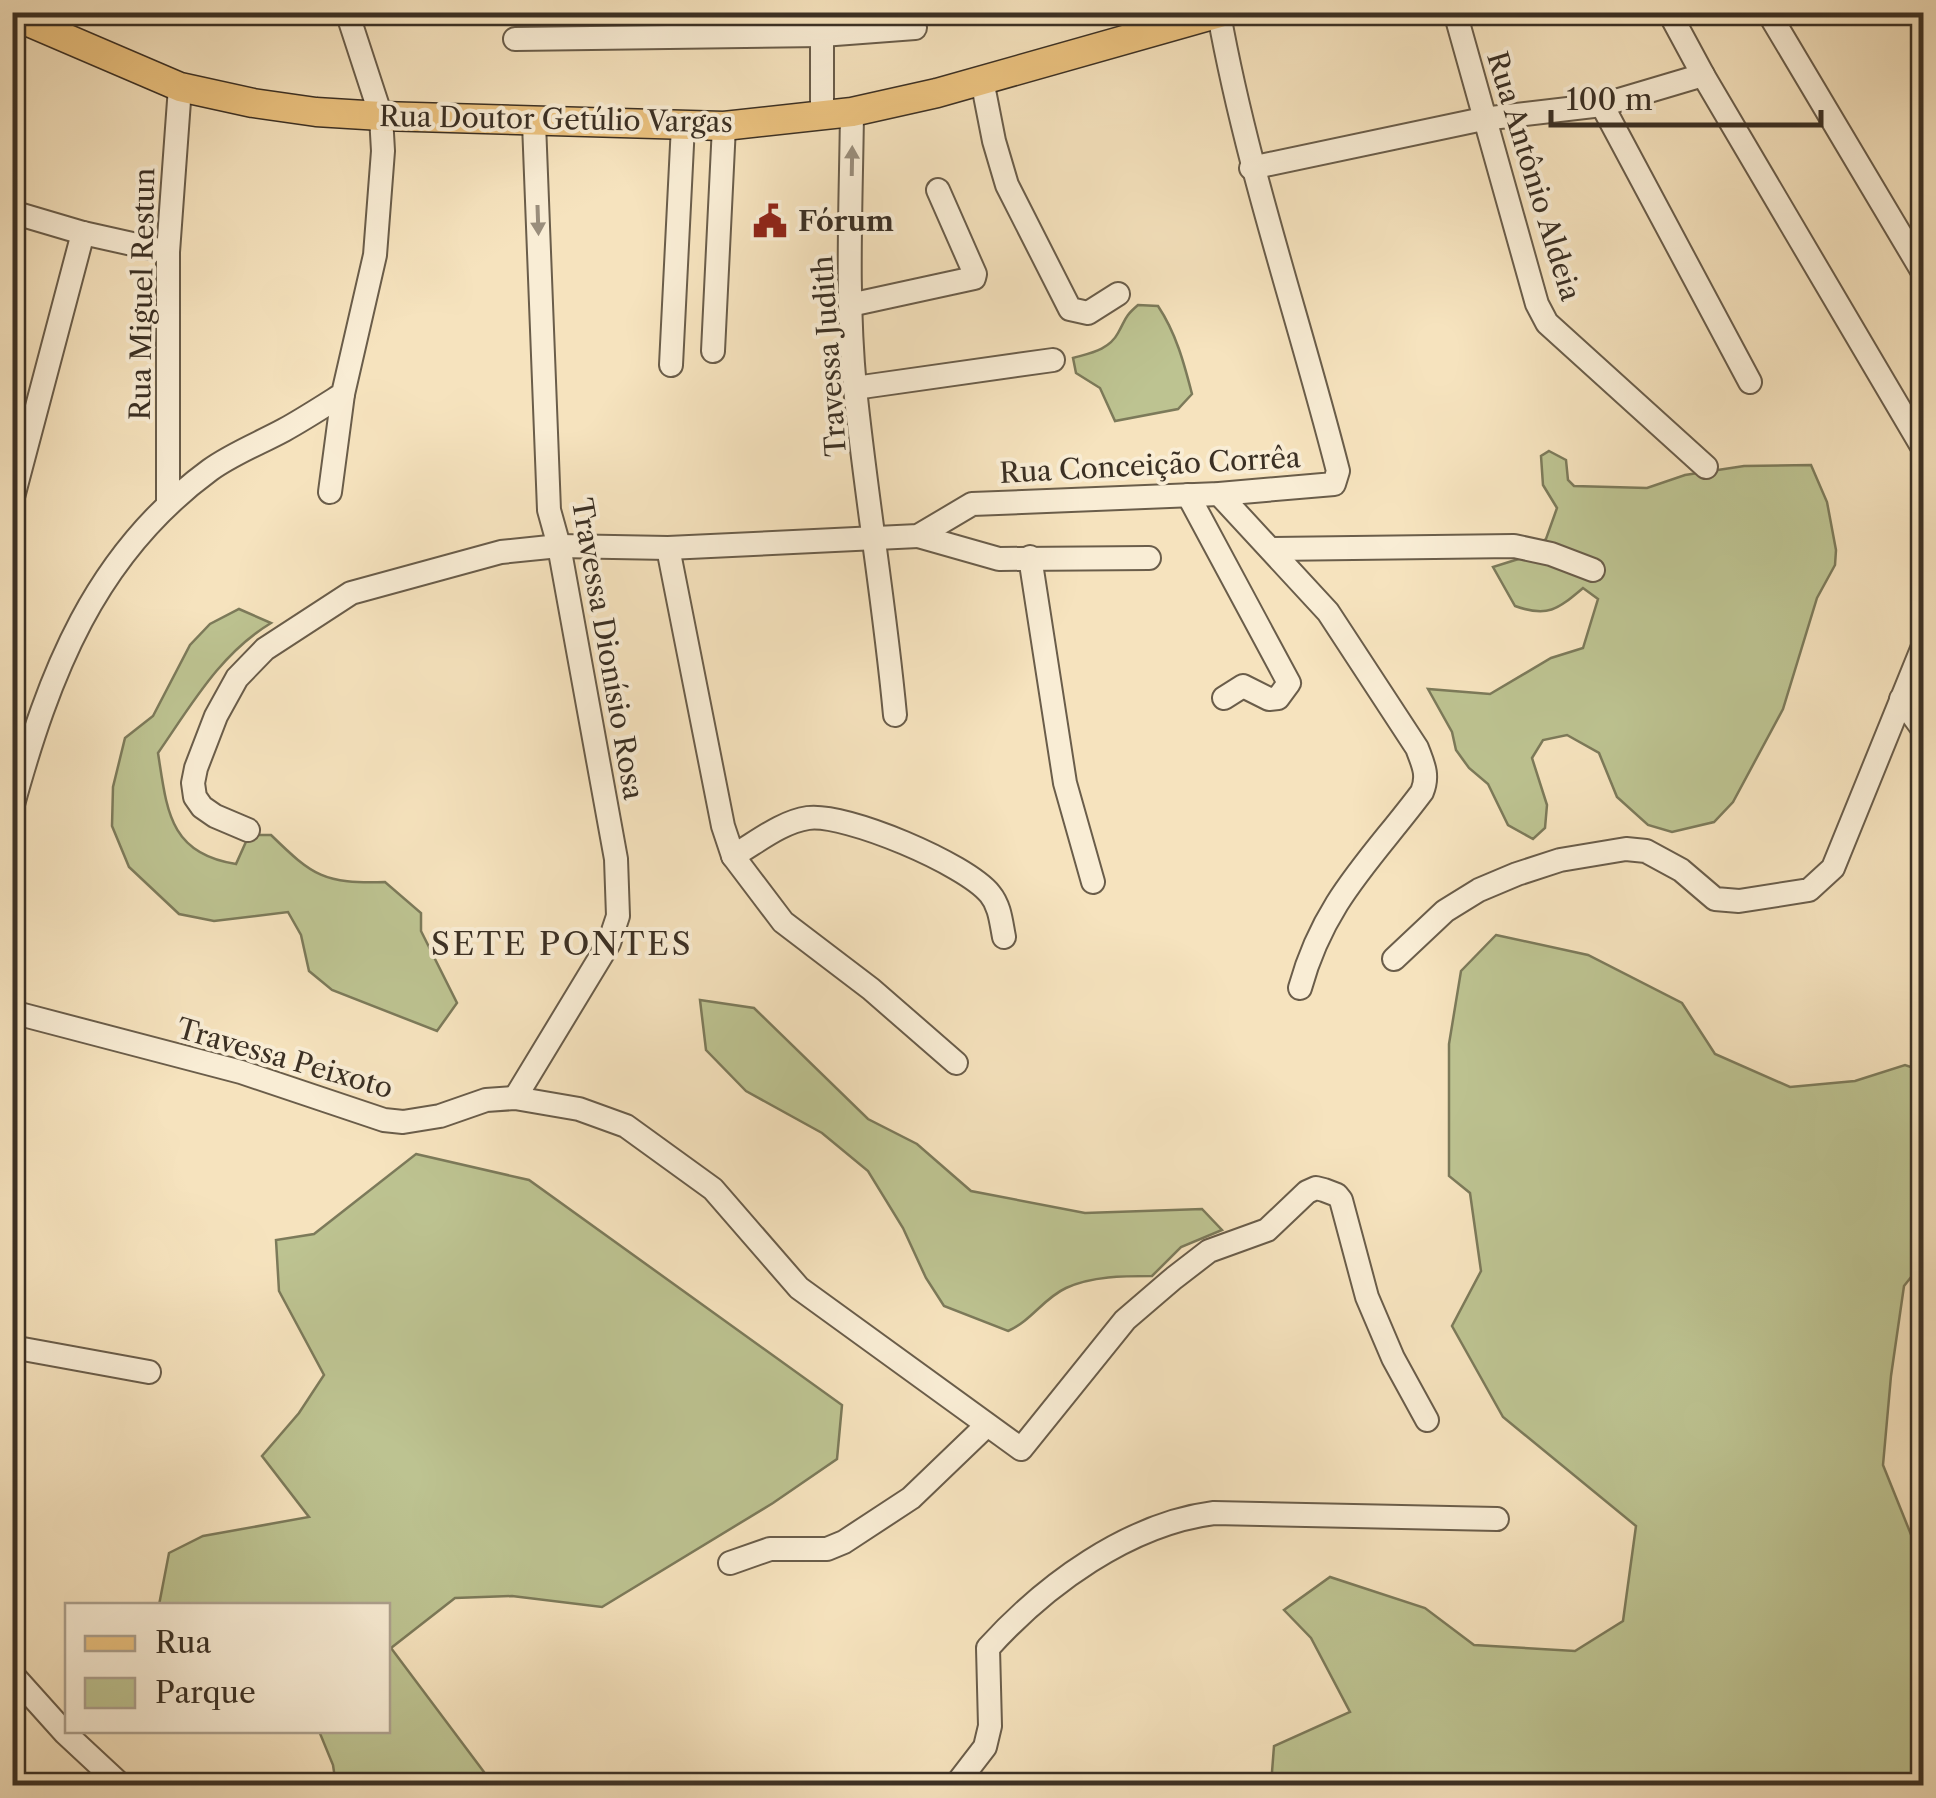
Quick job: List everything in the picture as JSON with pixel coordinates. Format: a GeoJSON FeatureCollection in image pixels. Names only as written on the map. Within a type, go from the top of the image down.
{"type":"FeatureCollection","features":[{"type":"Feature","properties":{"kind":"main road","name":"Rua Doutor Getúlio Vargas"},"geometry":{"type":"LineString","coordinates":[[12,14],[180,87],[300,110],[534,123],[724,126],[852,112],[1221,13]]}},
{"type":"Feature","properties":{"kind":"street"},"geometry":{"type":"LineString","coordinates":[[330,492],[343,394],[375,256],[383,151],[381,116],[347,12]]}},
{"type":"Feature","properties":{"kind":"street","name":"Rua Antônio Aldeia"},"geometry":{"type":"LineString","coordinates":[[1454,12],[1537,304],[1548,324],[1706,467]]}},
{"type":"Feature","properties":{"kind":"street"},"geometry":{"type":"LineString","coordinates":[[1669,12],[1702,76],[1924,450]]}},
{"type":"Feature","properties":{"kind":"street"},"geometry":{"type":"LineString","coordinates":[[1768,12],[1924,274]]}},
{"type":"Feature","properties":{"kind":"street"},"geometry":{"type":"LineString","coordinates":[[1221,13],[1230,84],[1251,168],[1482,119],[1602,105],[1702,76]]}},
{"type":"Feature","properties":{"kind":"street"},"geometry":{"type":"LineString","coordinates":[[515,40],[822,36],[914,28]]}},
{"type":"Feature","properties":{"kind":"street"},"geometry":{"type":"LineString","coordinates":[[822,36],[822,114]]}},
{"type":"Feature","properties":{"kind":"street"},"geometry":{"type":"LineString","coordinates":[[982,80],[1007,185],[1070,309],[1088,312],[1118,294]]}},
{"type":"Feature","properties":{"kind":"street","name":"Rua Miguel Restun"},"geometry":{"type":"LineString","coordinates":[[168,502],[168,252],[180,87]]}},
{"type":"Feature","properties":{"kind":"street"},"geometry":{"type":"LineString","coordinates":[[1602,105],[1750,382]]}},
{"type":"Feature","properties":{"kind":"street","name":"Travessa Judith"},"geometry":{"type":"LineString","coordinates":[[852,112],[850,305],[855,388],[895,715]]}},
{"type":"Feature","properties":{"kind":"street","name":"Travessa Dionísio Rosa"},"geometry":{"type":"LineString","coordinates":[[515,1098],[609,943],[618,916],[616,859],[548,510],[534,123]]}},
{"type":"Feature","properties":{"kind":"street"},"geometry":{"type":"LineString","coordinates":[[671,365],[683,125]]}},
{"type":"Feature","properties":{"kind":"street"},"geometry":{"type":"LineString","coordinates":[[713,351],[724,126]]}},
{"type":"Feature","properties":{"kind":"street","name":"Rua Conceição Corrêa"},"geometry":{"type":"LineString","coordinates":[[918,536],[972,504],[1218,494],[1334,484],[1338,472],[1320,402],[1251,168]]}},
{"type":"Feature","properties":{"kind":"street"},"geometry":{"type":"LineString","coordinates":[[850,305],[974,278],[938,190]]}},
{"type":"Feature","properties":{"kind":"street"},"geometry":{"type":"LineString","coordinates":[[12,212],[168,252]]}},
{"type":"Feature","properties":{"kind":"street"},"geometry":{"type":"LineString","coordinates":[[12,501],[82,233]]}},
{"type":"Feature","properties":{"kind":"street"},"geometry":{"type":"LineString","coordinates":[[855,388],[1053,360]]}},
{"type":"Feature","properties":{"kind":"street"},"geometry":{"type":"LineString","coordinates":[[12,808],[30,744],[80,617],[113,564],[168,502],[214,467],[343,394]]}},
{"type":"Feature","properties":{"kind":"street"},"geometry":{"type":"LineString","coordinates":[[1218,494],[1328,612],[1417,748],[1426,781],[1407,811],[1345,886],[1308,956],[1300,988]]}},
{"type":"Feature","properties":{"kind":"street"},"geometry":{"type":"LineString","coordinates":[[1188,495],[1289,684],[1278,698],[1269,699],[1243,686],[1224,698]]}},
{"type":"Feature","properties":{"kind":"street"},"geometry":{"type":"LineString","coordinates":[[248,830],[202,807],[192,783],[216,716],[237,678],[264,649],[351,593],[501,552],[558,546],[668,548],[918,536],[999,559],[1149,558]]}},
{"type":"Feature","properties":{"kind":"street"},"geometry":{"type":"LineString","coordinates":[[1273,550],[1514,546],[1551,554],[1593,570]]}},
{"type":"Feature","properties":{"kind":"street"},"geometry":{"type":"LineString","coordinates":[[668,548],[723,826],[733,856],[795,934],[871,990],[956,1063]]}},
{"type":"Feature","properties":{"kind":"street"},"geometry":{"type":"LineString","coordinates":[[1030,558],[1064,783],[1093,882]]}},
{"type":"Feature","properties":{"kind":"street"},"geometry":{"type":"LineString","coordinates":[[1394,959],[1444,910],[1478,890],[1560,860],[1626,849],[1646,851],[1668,861],[1715,899],[1740,901],[1809,890],[1833,868],[1924,644]]}},
{"type":"Feature","properties":{"kind":"street"},"geometry":{"type":"LineString","coordinates":[[1901,699],[1924,731]]}},
{"type":"Feature","properties":{"kind":"street"},"geometry":{"type":"LineString","coordinates":[[733,856],[807,818],[854,824],[944,860],[970,875],[996,902],[1004,937]]}},
{"type":"Feature","properties":{"kind":"street","name":"Travessa Peixoto"},"geometry":{"type":"LineString","coordinates":[[12,1012],[241,1072],[384,1120],[403,1122],[440,1116],[486,1100],[515,1098],[579,1108],[626,1126],[713,1190],[799,1288],[1020,1449],[1125,1320],[1209,1251],[1266,1230],[1316,1188],[1341,1200],[1367,1297],[1393,1358],[1427,1420]]}},
{"type":"Feature","properties":{"kind":"street"},"geometry":{"type":"LineString","coordinates":[[12,1347],[148,1372]]}},
{"type":"Feature","properties":{"kind":"street"},"geometry":{"type":"LineString","coordinates":[[730,1563],[770,1549],[828,1549],[844,1542],[912,1498],[987,1425]]}},
{"type":"Feature","properties":{"kind":"street"},"geometry":{"type":"LineString","coordinates":[[956,1786],[985,1747],[990,1726],[988,1648],[1014,1619],[1098,1555],[1184,1517],[1214,1514],[1497,1519]]}},
{"type":"Feature","properties":{"kind":"street"},"geometry":{"type":"LineString","coordinates":[[12,1674],[65,1733],[122,1786]]}},
{"type":"Feature","properties":{"kind":"green space"},"geometry":{"type":"Polygon","coordinates":[[[1138,305],[1158,306],[1179,348],[1192,394],[1178,409],[1115,421],[1100,388],[1076,373],[1073,358],[1110,343],[1138,305]]]}},
{"type":"Feature","properties":{"kind":"green space"},"geometry":{"type":"Polygon","coordinates":[[[1549,451],[1566,460],[1568,480],[1574,486],[1647,488],[1685,475],[1744,466],[1811,465],[1827,502],[1835,565],[1817,598],[1783,709],[1733,802],[1714,822],[1672,832],[1648,825],[1617,797],[1599,753],[1567,735],[1543,740],[1532,758],[1547,805],[1545,828],[1533,839],[1508,825],[1488,784],[1456,750],[1452,732],[1428,689],[1490,694],[1551,658],[1583,648],[1598,599],[1583,588],[1552,609],[1526,610],[1515,606],[1493,567],[1528,556],[1546,539],[1557,508],[1543,485],[1541,456],[1549,451]]]}},
{"type":"Feature","properties":{"kind":"green space"},"geometry":{"type":"Polygon","coordinates":[[[239,609],[271,623],[222,665],[158,753],[175,826],[184,840],[214,859],[236,864],[249,835],[271,835],[321,875],[347,881],[385,882],[421,913],[421,931],[457,1003],[437,1031],[332,990],[309,971],[301,935],[288,912],[214,921],[179,914],[129,867],[112,826],[113,787],[125,738],[153,716],[190,645],[210,624],[239,609]]]}},
{"type":"Feature","properties":{"kind":"green space"},"geometry":{"type":"Polygon","coordinates":[[[1496,935],[1588,955],[1682,1003],[1715,1054],[1790,1087],[1855,1081],[1905,1065],[1923,1071],[1923,1262],[1904,1286],[1883,1465],[1914,1542],[1923,1546],[1923,1785],[1271,1785],[1274,1746],[1350,1712],[1311,1638],[1284,1610],[1330,1577],[1425,1608],[1474,1645],[1575,1651],[1623,1621],[1636,1526],[1503,1417],[1452,1326],[1481,1271],[1470,1193],[1449,1176],[1449,1044],[1461,971],[1496,935]]]}},
{"type":"Feature","properties":{"kind":"green space"},"geometry":{"type":"Polygon","coordinates":[[[700,1000],[754,1008],[868,1119],[917,1144],[971,1191],[1085,1213],[1202,1209],[1222,1230],[1181,1247],[1152,1276],[1097,1279],[1066,1288],[1008,1331],[944,1306],[868,1171],[822,1133],[746,1091],[706,1050],[700,1000]]]}},
{"type":"Feature","properties":{"kind":"green space"},"geometry":{"type":"Polygon","coordinates":[[[416,1154],[529,1180],[842,1405],[837,1459],[773,1503],[602,1607],[512,1596],[455,1598],[391,1648],[484,1772],[481,1785],[336,1785],[333,1765],[320,1733],[390,1733],[390,1603],[159,1603],[169,1553],[203,1536],[309,1517],[262,1456],[299,1413],[324,1375],[279,1291],[276,1240],[314,1234],[416,1154]]]}},
{"type":"Feature","properties":{"kind":"place","name":"Fórum"},"geometry":{"type":"Point","coordinates":[770,221]}},
{"type":"Feature","properties":{"kind":"district","name":"SETE PONTES"},"geometry":{"type":"Point","coordinates":[562,943]}}]}
